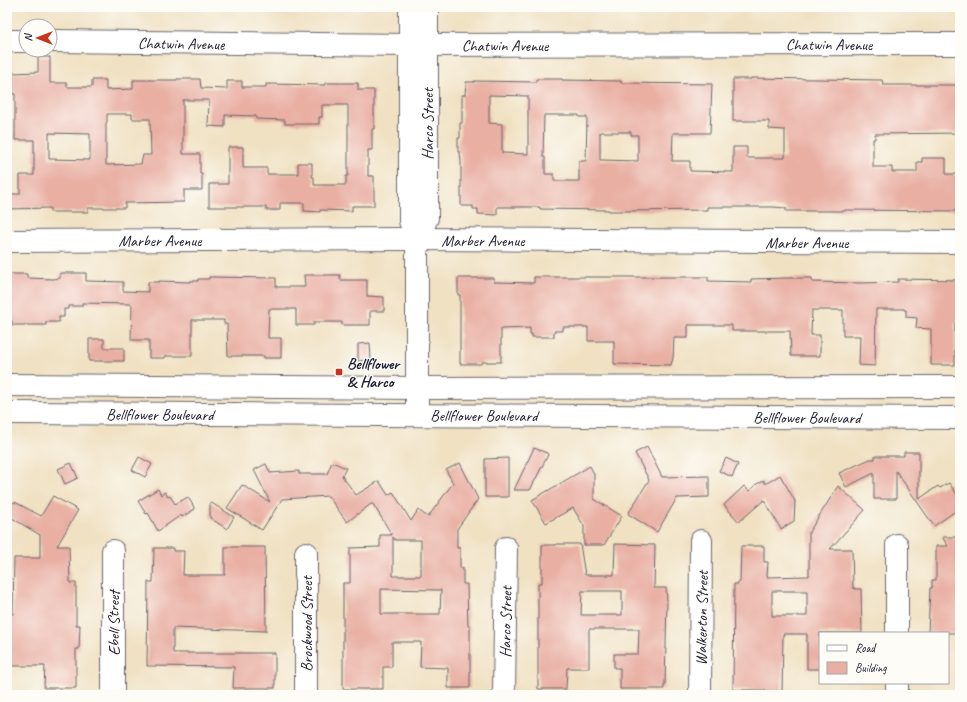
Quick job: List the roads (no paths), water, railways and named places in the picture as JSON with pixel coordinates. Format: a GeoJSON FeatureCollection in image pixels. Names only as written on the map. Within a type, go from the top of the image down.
{"type":"FeatureCollection","features":[{"type":"Feature","properties":{"kind":"street","name":"Harco Street"},"geometry":{"type":"LineString","coordinates":[[410,7],[419,45],[427,218],[417,239],[417,415]]}},
{"type":"Feature","properties":{"kind":"street","name":"Harco Street"},"geometry":{"type":"LineString","coordinates":[[419,45],[427,7]]}},
{"type":"Feature","properties":{"kind":"street"},"geometry":{"type":"LineString","coordinates":[[7,41],[18,41]]}},
{"type":"Feature","properties":{"kind":"street","name":"Chatwin Avenue"},"geometry":{"type":"LineString","coordinates":[[58,42],[419,45],[960,44]]}},
{"type":"Feature","properties":{"kind":"street","name":"Marber Avenue"},"geometry":{"type":"LineString","coordinates":[[7,241],[417,239],[960,242]]}},
{"type":"Feature","properties":{"kind":"street","name":"Bellflower Boulevard"},"geometry":{"type":"LineString","coordinates":[[7,385],[417,388],[960,387]]}},
{"type":"Feature","properties":{"kind":"street","name":"Bellflower Boulevard"},"geometry":{"type":"LineString","coordinates":[[7,413],[960,418]]}},
{"type":"Feature","properties":{"kind":"street","name":"Walkerton Street"},"geometry":{"type":"LineString","coordinates":[[700,695],[701,541]]}},
{"type":"Feature","properties":{"kind":"street"},"geometry":{"type":"LineString","coordinates":[[897,545],[897,632]]}},
{"type":"Feature","properties":{"kind":"street","name":"Harco Street"},"geometry":{"type":"LineString","coordinates":[[504,695],[506,548]]}},
{"type":"Feature","properties":{"kind":"street","name":"Ebell Street"},"geometry":{"type":"LineString","coordinates":[[113,551],[113,695]]}},
{"type":"Feature","properties":{"kind":"street","name":"Brockwood Street"},"geometry":{"type":"LineString","coordinates":[[306,553],[306,695]]}},
{"type":"Feature","properties":{"kind":"street"},"geometry":{"type":"LineString","coordinates":[[897,684],[897,695]]}},
{"type":"Feature","properties":{"kind":"place","name":"Bellflower & Harco"},"geometry":{"type":"Point","coordinates":[339,372]}}]}
